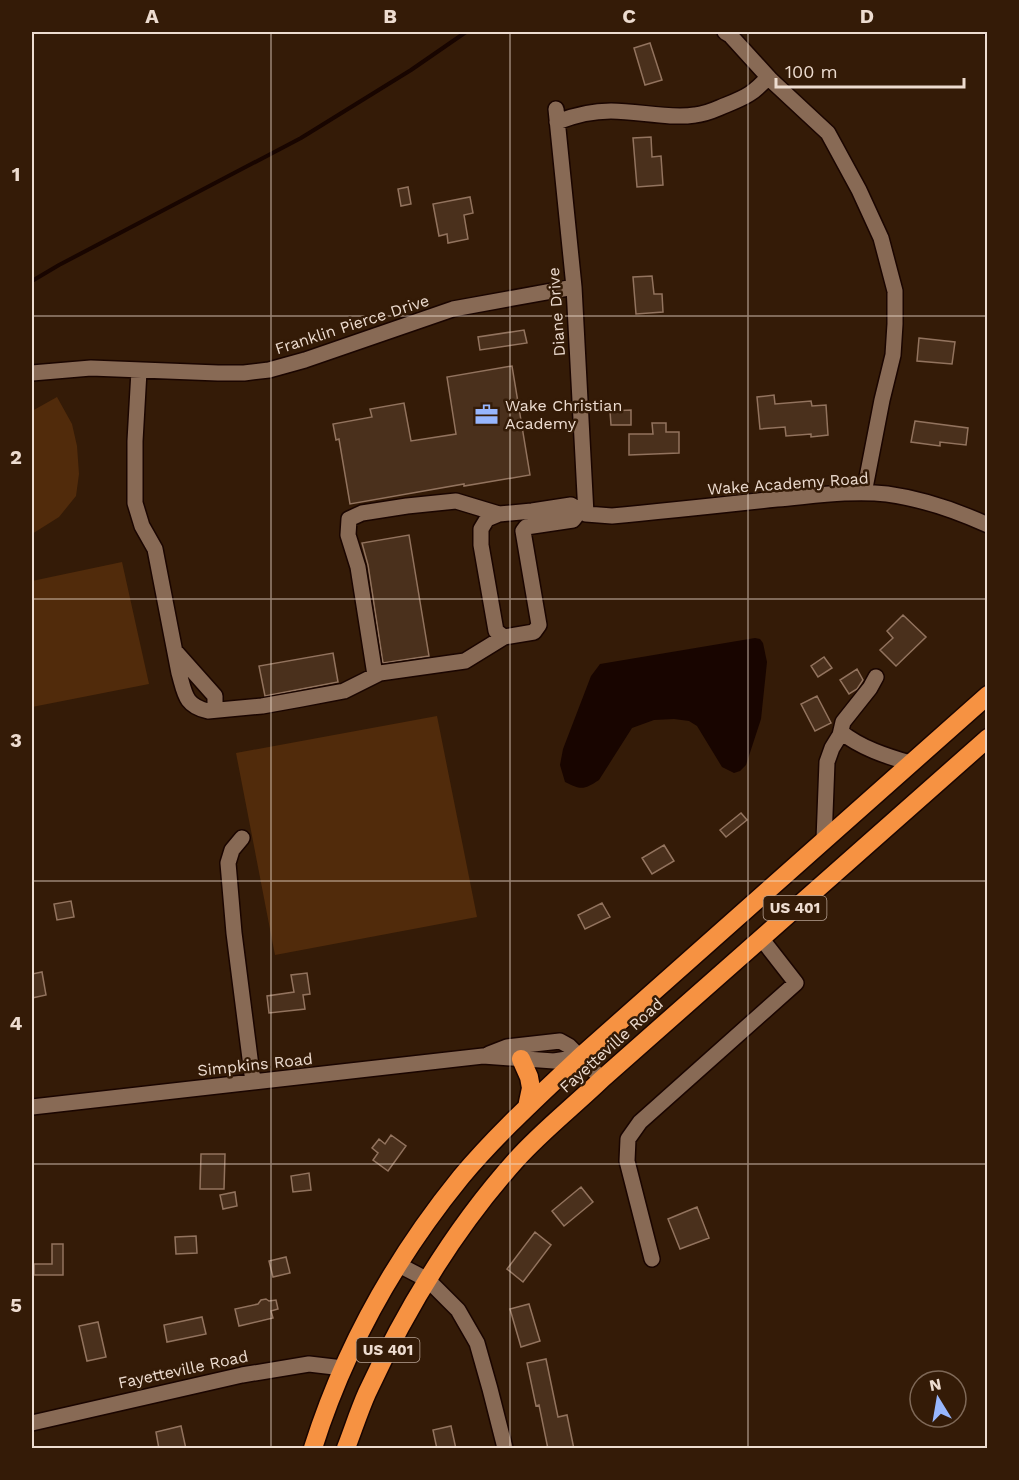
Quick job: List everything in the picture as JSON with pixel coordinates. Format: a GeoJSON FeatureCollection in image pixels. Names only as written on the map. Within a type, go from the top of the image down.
{"type":"FeatureCollection","features":[{"type":"Feature","properties":{"kind":"highway","name":"Fayetteville Road"},"geometry":{"type":"LineString","coordinates":[[313,1449],[343,1368],[375,1303],[424,1227],[462,1177],[527,1107],[580,1057],[987,694]]}},
{"type":"Feature","properties":{"kind":"highway","name":"Fayetteville Road"},"geometry":{"type":"LineString","coordinates":[[346,1449],[366,1395],[405,1316],[454,1236],[517,1159],[602,1078],[987,738]]}},
{"type":"Feature","properties":{"kind":"highway"},"geometry":{"type":"LineString","coordinates":[[521,1059],[531,1088],[527,1107]]}},
{"type":"Feature","properties":{"kind":"street"},"geometry":{"type":"LineString","coordinates":[[725,32],[768,77],[828,133],[859,190],[881,238],[895,291],[893,355],[864,493]]}},
{"type":"Feature","properties":{"kind":"street","name":"Diane Drive"},"geometry":{"type":"LineString","coordinates":[[583,512],[574,288],[556,115],[612,111],[694,116],[708,113],[748,96],[757,90],[768,77]]}},
{"type":"Feature","properties":{"kind":"street","name":"Franklin Pierce Drive"},"geometry":{"type":"LineString","coordinates":[[32,373],[91,368],[244,373],[305,360],[453,309],[574,288]]}},
{"type":"Feature","properties":{"kind":"street"},"geometry":{"type":"LineString","coordinates":[[139,371],[135,441],[135,503],[142,526],[155,549],[181,682],[189,703],[198,709],[208,711],[262,706],[344,691],[380,673],[465,661],[504,637],[534,632],[538,625],[523,531],[526,527],[573,520],[583,512]]}},
{"type":"Feature","properties":{"kind":"street","name":"Wake Academy Road"},"geometry":{"type":"LineString","coordinates":[[375,675],[358,567],[348,535],[349,519],[362,513],[456,501],[499,513],[571,505],[583,512],[612,516],[807,496],[864,493],[927,501],[961,512],[987,525]]}},
{"type":"Feature","properties":{"kind":"street"},"geometry":{"type":"LineString","coordinates":[[499,513],[487,519],[481,529],[481,545],[496,631],[504,637]]}},
{"type":"Feature","properties":{"kind":"street"},"geometry":{"type":"LineString","coordinates":[[175,651],[215,696],[215,707],[208,711]]}},
{"type":"Feature","properties":{"kind":"street"},"geometry":{"type":"LineString","coordinates":[[824,840],[826,762],[841,732],[843,722],[876,677]]}},
{"type":"Feature","properties":{"kind":"street"},"geometry":{"type":"LineString","coordinates":[[841,732],[853,741],[891,758],[910,763]]}},
{"type":"Feature","properties":{"kind":"street"},"geometry":{"type":"LineString","coordinates":[[242,838],[232,850],[228,863],[234,933],[253,1082]]}},
{"type":"Feature","properties":{"kind":"street"},"geometry":{"type":"LineString","coordinates":[[652,1259],[627,1161],[628,1139],[640,1122],[796,983],[761,938]]}},
{"type":"Feature","properties":{"kind":"street","name":"Simpkins Road"},"geometry":{"type":"LineString","coordinates":[[483,1056],[507,1047],[560,1041],[569,1046],[602,1078]]}},
{"type":"Feature","properties":{"kind":"street","name":"Simpkins Road"},"geometry":{"type":"LineString","coordinates":[[32,1107],[483,1056],[554,1061],[580,1057]]}},
{"type":"Feature","properties":{"kind":"street"},"geometry":{"type":"LineString","coordinates":[[399,1265],[428,1280],[458,1310],[477,1343],[505,1449]]}},
{"type":"Feature","properties":{"kind":"street","name":"Fayetteville Road"},"geometry":{"type":"LineString","coordinates":[[32,1423],[242,1375],[309,1364],[343,1368]]}},
{"type":"Feature","properties":{"kind":"shaded area"},"geometry":{"type":"Polygon","coordinates":[[[57,397],[72,424],[77,446],[79,474],[76,496],[59,517],[32,534],[32,411],[57,397]]]}},
{"type":"Feature","properties":{"kind":"shaded area"},"geometry":{"type":"Polygon","coordinates":[[[122,562],[149,684],[32,707],[32,581],[122,562]]]}},
{"type":"Feature","properties":{"kind":"shaded area"},"geometry":{"type":"Polygon","coordinates":[[[760,639],[763,643],[767,662],[761,719],[746,765],[740,771],[734,773],[722,767],[697,726],[689,721],[654,720],[632,728],[599,780],[582,788],[565,782],[560,765],[563,749],[591,676],[600,664],[760,639]]]}},
{"type":"Feature","properties":{"kind":"shaded area"},"geometry":{"type":"Polygon","coordinates":[[[437,716],[477,917],[275,955],[236,753],[437,716]]]}},
{"type":"Feature","properties":{"kind":"building"},"geometry":{"type":"Polygon","coordinates":[[[650,43],[662,80],[645,85],[634,48],[650,43]]]}},
{"type":"Feature","properties":{"kind":"building"},"geometry":{"type":"Polygon","coordinates":[[[651,137],[652,157],[661,156],[663,185],[637,187],[633,138],[651,137]]]}},
{"type":"Feature","properties":{"kind":"building"},"geometry":{"type":"Polygon","coordinates":[[[408,187],[411,204],[401,206],[398,189],[408,187]]]}},
{"type":"Feature","properties":{"kind":"building"},"geometry":{"type":"Polygon","coordinates":[[[470,197],[473,213],[464,215],[468,239],[448,243],[447,234],[439,236],[433,204],[470,197]]]}},
{"type":"Feature","properties":{"kind":"building"},"geometry":{"type":"Polygon","coordinates":[[[652,276],[654,294],[662,294],[663,312],[636,314],[633,277],[652,276]]]}},
{"type":"Feature","properties":{"kind":"building"},"geometry":{"type":"Polygon","coordinates":[[[524,330],[527,343],[480,350],[478,337],[524,330]]]}},
{"type":"Feature","properties":{"kind":"building"},"geometry":{"type":"Polygon","coordinates":[[[919,338],[955,342],[952,364],[917,361],[919,338]]]}},
{"type":"Feature","properties":{"kind":"building"},"geometry":{"type":"Polygon","coordinates":[[[512,366],[530,475],[350,504],[339,439],[336,440],[333,424],[372,417],[370,409],[404,403],[411,441],[456,434],[447,377],[512,366]]]}},
{"type":"Feature","properties":{"kind":"building"},"geometry":{"type":"Polygon","coordinates":[[[774,395],[775,404],[811,401],[812,406],[826,405],[828,435],[786,436],[785,427],[760,429],[757,397],[774,395]]]}},
{"type":"Feature","properties":{"kind":"building"},"geometry":{"type":"Polygon","coordinates":[[[631,410],[631,425],[611,425],[610,411],[631,410]]]}},
{"type":"Feature","properties":{"kind":"building"},"geometry":{"type":"Polygon","coordinates":[[[915,421],[968,428],[966,445],[940,442],[940,446],[911,442],[915,421]]]}},
{"type":"Feature","properties":{"kind":"building"},"geometry":{"type":"Polygon","coordinates":[[[652,423],[666,423],[666,432],[679,432],[679,453],[629,455],[629,434],[653,434],[652,423]]]}},
{"type":"Feature","properties":{"kind":"building"},"geometry":{"type":"Polygon","coordinates":[[[409,535],[429,656],[383,663],[368,565],[362,543],[409,535]]]}},
{"type":"Feature","properties":{"kind":"building"},"geometry":{"type":"Polygon","coordinates":[[[903,615],[926,637],[896,666],[880,650],[893,638],[887,631],[903,615]]]}},
{"type":"Feature","properties":{"kind":"building"},"geometry":{"type":"Polygon","coordinates":[[[333,653],[338,682],[265,696],[259,666],[333,653]]]}},
{"type":"Feature","properties":{"kind":"building"},"geometry":{"type":"Polygon","coordinates":[[[824,657],[832,668],[818,677],[811,666],[824,657]]]}},
{"type":"Feature","properties":{"kind":"building"},"geometry":{"type":"Polygon","coordinates":[[[857,669],[863,680],[857,689],[849,694],[840,680],[857,669]]]}},
{"type":"Feature","properties":{"kind":"building"},"geometry":{"type":"Polygon","coordinates":[[[817,696],[831,723],[815,731],[801,704],[817,696]]]}},
{"type":"Feature","properties":{"kind":"building"},"geometry":{"type":"Polygon","coordinates":[[[741,813],[747,820],[726,837],[720,830],[741,813]]]}},
{"type":"Feature","properties":{"kind":"building"},"geometry":{"type":"Polygon","coordinates":[[[664,845],[674,861],[652,874],[642,858],[664,845]]]}},
{"type":"Feature","properties":{"kind":"building"},"geometry":{"type":"Polygon","coordinates":[[[71,901],[74,917],[57,920],[54,904],[71,901]]]}},
{"type":"Feature","properties":{"kind":"building"},"geometry":{"type":"Polygon","coordinates":[[[602,903],[610,917],[585,929],[578,915],[602,903]]]}},
{"type":"Feature","properties":{"kind":"building"},"geometry":{"type":"Polygon","coordinates":[[[42,972],[46,995],[32,998],[32,974],[42,972]]]}},
{"type":"Feature","properties":{"kind":"building"},"geometry":{"type":"Polygon","coordinates":[[[307,973],[310,994],[303,995],[305,1009],[269,1013],[267,996],[294,992],[291,975],[307,973]]]}},
{"type":"Feature","properties":{"kind":"building"},"geometry":{"type":"Polygon","coordinates":[[[391,1135],[406,1146],[388,1171],[373,1160],[378,1153],[372,1148],[379,1139],[385,1144],[391,1135]]]}},
{"type":"Feature","properties":{"kind":"building"},"geometry":{"type":"Polygon","coordinates":[[[201,1154],[225,1154],[224,1189],[200,1189],[201,1154]]]}},
{"type":"Feature","properties":{"kind":"building"},"geometry":{"type":"Polygon","coordinates":[[[309,1173],[311,1190],[293,1192],[291,1176],[309,1173]]]}},
{"type":"Feature","properties":{"kind":"building"},"geometry":{"type":"Polygon","coordinates":[[[581,1187],[593,1202],[564,1226],[552,1211],[581,1187]]]}},
{"type":"Feature","properties":{"kind":"building"},"geometry":{"type":"Polygon","coordinates":[[[235,1192],[237,1206],[223,1209],[220,1195],[235,1192]]]}},
{"type":"Feature","properties":{"kind":"building"},"geometry":{"type":"Polygon","coordinates":[[[697,1207],[709,1238],[680,1249],[668,1219],[697,1207]]]}},
{"type":"Feature","properties":{"kind":"building"},"geometry":{"type":"Polygon","coordinates":[[[535,1232],[551,1245],[523,1282],[507,1269],[535,1232]]]}},
{"type":"Feature","properties":{"kind":"building"},"geometry":{"type":"Polygon","coordinates":[[[196,1236],[197,1253],[176,1254],[175,1237],[196,1236]]]}},
{"type":"Feature","properties":{"kind":"building"},"geometry":{"type":"Polygon","coordinates":[[[52,1244],[63,1244],[63,1275],[34,1275],[34,1264],[52,1264],[52,1244]]]}},
{"type":"Feature","properties":{"kind":"building"},"geometry":{"type":"Polygon","coordinates":[[[286,1257],[290,1273],[273,1277],[269,1261],[286,1257]]]}},
{"type":"Feature","properties":{"kind":"building"},"geometry":{"type":"Polygon","coordinates":[[[261,1300],[276,1300],[278,1309],[271,1311],[273,1318],[239,1326],[235,1309],[258,1304],[261,1300]]]}},
{"type":"Feature","properties":{"kind":"building"},"geometry":{"type":"Polygon","coordinates":[[[529,1304],[540,1341],[521,1347],[510,1309],[529,1304]]]}},
{"type":"Feature","properties":{"kind":"building"},"geometry":{"type":"Polygon","coordinates":[[[202,1317],[206,1334],[167,1342],[164,1325],[202,1317]]]}},
{"type":"Feature","properties":{"kind":"building"},"geometry":{"type":"Polygon","coordinates":[[[98,1322],[106,1357],[87,1361],[79,1326],[98,1322]]]}},
{"type":"Feature","properties":{"kind":"building"},"geometry":{"type":"Polygon","coordinates":[[[546,1359],[558,1417],[567,1415],[574,1449],[548,1449],[527,1363],[546,1359]]]}},
{"type":"Feature","properties":{"kind":"building"},"geometry":{"type":"Polygon","coordinates":[[[181,1426],[186,1449],[159,1449],[156,1432],[181,1426]]]}},
{"type":"Feature","properties":{"kind":"building"},"geometry":{"type":"Polygon","coordinates":[[[451,1426],[456,1449],[437,1449],[433,1430],[451,1426]]]}},
{"type":"Feature","properties":{"kind":"waterway"},"geometry":{"type":"LineString","coordinates":[[32,281],[301,138],[411,70],[466,32]]}},
{"type":"Feature","properties":{"kind":"waterway"},"geometry":{"type":"LineString","coordinates":[[984,32],[988,37]]}},
{"type":"Feature","properties":{"kind":"place","name":"Wake Christian Academy"},"geometry":{"type":"Point","coordinates":[487,414]}}]}
